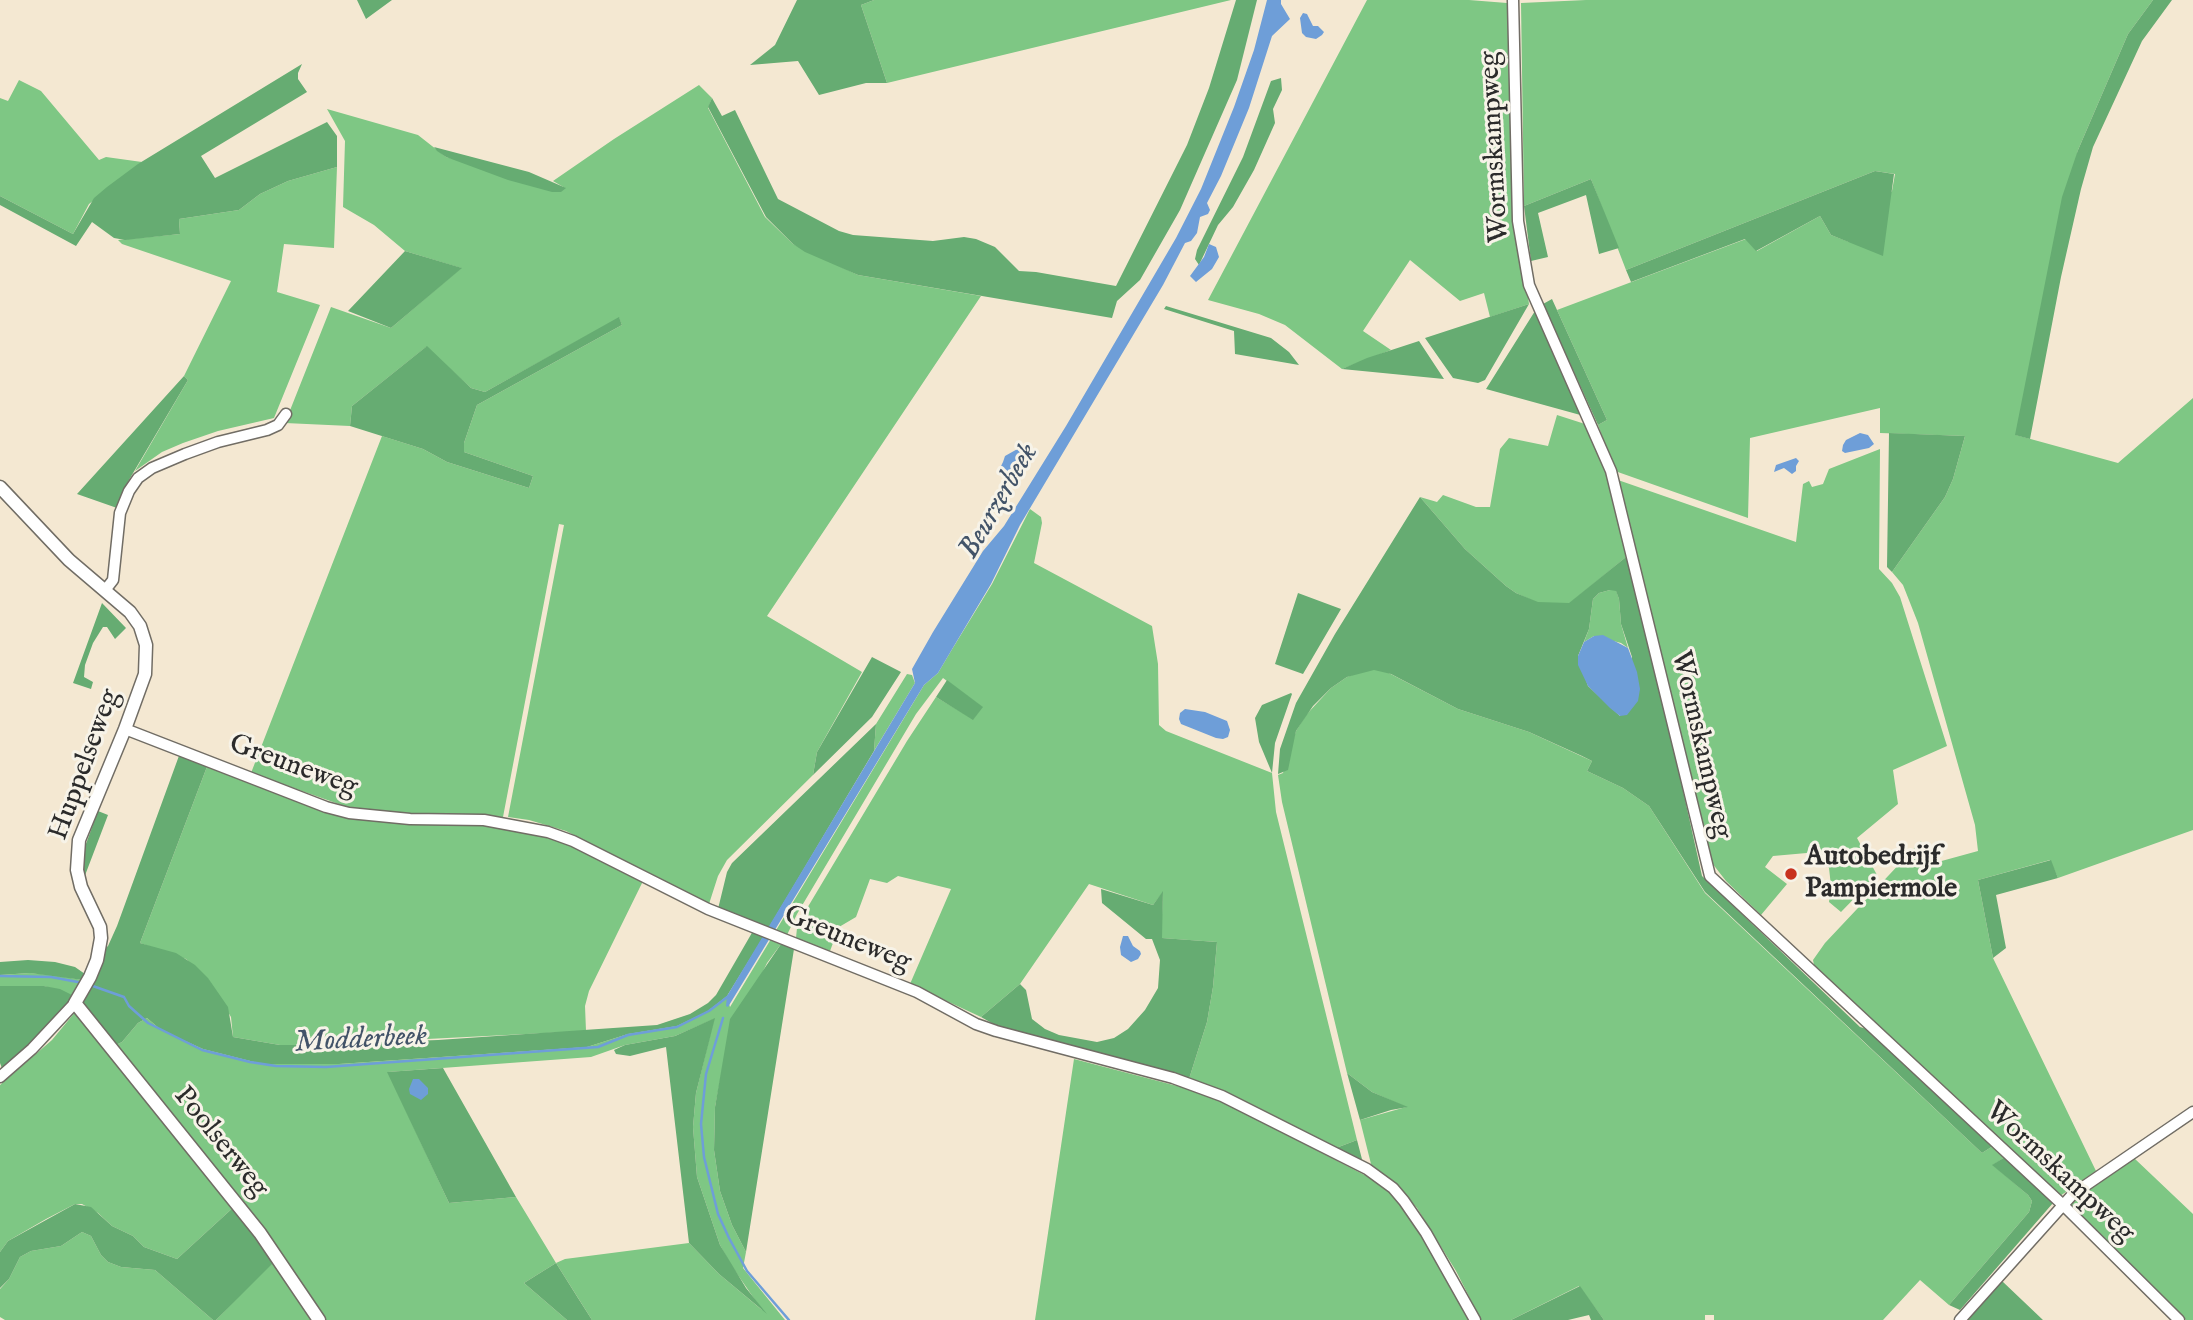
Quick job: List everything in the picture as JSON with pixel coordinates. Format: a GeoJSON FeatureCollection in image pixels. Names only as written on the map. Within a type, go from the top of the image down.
{"type":"FeatureCollection","features":[{"type":"Feature","properties":{"kind":"street","name":"Wormskampweg"},"geometry":{"type":"LineString","coordinates":[[1513,0],[1518,221],[1529,285],[1611,471],[1710,876],[2063,1205],[2179,1320]]}},
{"type":"Feature","properties":{"kind":"street"},"geometry":{"type":"LineString","coordinates":[[106,589],[113,580],[120,513],[138,478],[152,468],[185,454],[218,442],[267,430],[278,425],[285,414]]}},
{"type":"Feature","properties":{"kind":"street","name":"Huppelseweg"},"geometry":{"type":"LineString","coordinates":[[0,487],[69,560],[130,612],[141,626],[146,645],[145,674],[79,840],[77,870],[81,887],[100,927],[97,960],[75,1003],[0,1077]]}},
{"type":"Feature","properties":{"kind":"street","name":"Greuneweg"},"geometry":{"type":"LineString","coordinates":[[125,729],[326,807],[349,813],[410,819],[484,820],[548,832],[573,841],[708,909],[917,992],[976,1024],[1196,1085],[1255,1111],[1367,1169],[1393,1188],[1414,1213],[1475,1320]]}},
{"type":"Feature","properties":{"kind":"street","name":"Poolserweg"},"geometry":{"type":"LineString","coordinates":[[75,1003],[260,1233],[319,1320]]}},
{"type":"Feature","properties":{"kind":"street"},"geometry":{"type":"LineString","coordinates":[[1960,1320],[2073,1194],[2193,1112]]}},
{"type":"Feature","properties":{"kind":"green space"},"geometry":{"type":"Polygon","coordinates":[[[357,0],[392,0],[366,19],[357,0]]]}},
{"type":"Feature","properties":{"kind":"green space"},"geometry":{"type":"Polygon","coordinates":[[[797,0],[874,0],[861,5],[887,83],[866,83],[819,95],[798,61],[750,65],[775,45],[797,0]]]}},
{"type":"Feature","properties":{"kind":"green space"},"geometry":{"type":"Polygon","coordinates":[[[874,0],[1231,0],[887,83],[861,5],[874,0]]]}},
{"type":"Feature","properties":{"kind":"green space"},"geometry":{"type":"Polygon","coordinates":[[[1236,0],[1257,0],[1237,80],[1180,210],[1140,280],[1117,301],[1112,318],[858,275],[805,252],[766,217],[708,107],[712,98],[722,116],[735,110],[778,199],[839,231],[853,235],[933,241],[964,237],[976,239],[995,247],[1019,271],[1116,286],[1187,145],[1209,88],[1236,0]]]}},
{"type":"Feature","properties":{"kind":"green space"},"geometry":{"type":"Polygon","coordinates":[[[1367,0],[1469,0],[1507,3],[1515,201],[1529,304],[1490,317],[1484,293],[1460,301],[1410,260],[1363,331],[1391,350],[1342,369],[1285,325],[1259,314],[1208,300],[1367,0]]]}},
{"type":"Feature","properties":{"kind":"green space"},"geometry":{"type":"Polygon","coordinates":[[[1586,0],[2153,0],[2128,34],[2078,150],[2016,435],[2118,463],[2193,398],[2193,830],[2058,878],[2050,860],[1978,880],[1993,958],[2096,1171],[2060,1196],[1814,965],[1813,960],[1825,943],[1921,841],[1927,865],[1978,851],[1975,825],[1918,623],[1903,585],[1892,572],[1945,497],[1965,436],[1880,433],[1880,408],[1750,438],[1748,518],[1615,471],[1598,425],[1607,420],[1557,310],[1746,239],[1757,251],[1820,216],[1831,235],[1849,242],[1892,191],[1895,174],[1875,171],[1626,270],[1591,179],[1524,206],[1521,3],[1586,0]]]}},
{"type":"Feature","properties":{"kind":"green space"},"geometry":{"type":"Polygon","coordinates":[[[2153,0],[2172,0],[2142,41],[2093,147],[2061,277],[2030,439],[2015,435],[2062,197],[2078,150],[2128,34],[2153,0]]]}},
{"type":"Feature","properties":{"kind":"green space"},"geometry":{"type":"Polygon","coordinates":[[[302,64],[298,79],[307,92],[201,156],[215,178],[327,122],[337,136],[337,167],[288,181],[260,194],[239,210],[179,219],[180,234],[125,240],[114,238],[92,222],[76,246],[0,205],[0,196],[73,234],[94,198],[107,187],[138,164],[302,64]]]}},
{"type":"Feature","properties":{"kind":"green space"},"geometry":{"type":"Polygon","coordinates":[[[1281,78],[1282,90],[1273,109],[1275,123],[1254,170],[1233,207],[1218,225],[1199,265],[1195,259],[1197,250],[1243,157],[1271,81],[1281,78]]]}},
{"type":"Feature","properties":{"kind":"green space"},"geometry":{"type":"Polygon","coordinates":[[[19,80],[41,91],[99,160],[106,157],[142,162],[89,204],[73,234],[0,196],[0,98],[8,101],[19,80]]]}},
{"type":"Feature","properties":{"kind":"green space"},"geometry":{"type":"Polygon","coordinates":[[[699,85],[712,98],[708,108],[765,217],[793,244],[858,275],[981,296],[767,616],[862,672],[817,752],[813,775],[727,860],[718,876],[709,904],[566,831],[508,817],[564,525],[559,524],[503,817],[408,814],[350,808],[251,773],[382,436],[423,449],[447,462],[529,488],[533,476],[464,452],[464,443],[477,405],[622,325],[619,318],[485,392],[471,388],[426,347],[352,406],[350,426],[285,423],[331,307],[391,328],[461,268],[405,251],[374,225],[343,207],[345,141],[327,109],[418,135],[446,157],[565,188],[553,181],[699,85]]]}},
{"type":"Feature","properties":{"kind":"green space"},"geometry":{"type":"Polygon","coordinates":[[[434,147],[529,172],[566,188],[561,192],[552,192],[508,180],[446,157],[434,147]]]}},
{"type":"Feature","properties":{"kind":"green space"},"geometry":{"type":"Polygon","coordinates":[[[337,167],[334,248],[284,244],[277,292],[320,305],[274,418],[218,431],[183,443],[162,452],[135,471],[188,380],[184,376],[231,281],[122,244],[118,240],[180,234],[179,219],[239,210],[260,194],[288,181],[337,167]]]}},
{"type":"Feature","properties":{"kind":"green space"},"geometry":{"type":"Polygon","coordinates":[[[1875,171],[1894,174],[1883,256],[1831,235],[1820,216],[1756,251],[1745,239],[1631,282],[1626,270],[1875,171]]]}},
{"type":"Feature","properties":{"kind":"green space"},"geometry":{"type":"Polygon","coordinates":[[[1591,179],[1619,248],[1599,254],[1586,195],[1538,213],[1548,257],[1531,261],[1524,206],[1591,179]]]}},
{"type":"Feature","properties":{"kind":"green space"},"geometry":{"type":"Polygon","coordinates":[[[405,251],[462,268],[391,328],[348,311],[405,251]]]}},
{"type":"Feature","properties":{"kind":"green space"},"geometry":{"type":"Polygon","coordinates":[[[1552,299],[1607,420],[1598,425],[1543,304],[1552,299]]]}},
{"type":"Feature","properties":{"kind":"green space"},"geometry":{"type":"Polygon","coordinates":[[[1529,304],[1485,380],[1478,383],[1453,378],[1425,338],[1529,304]]]}},
{"type":"Feature","properties":{"kind":"green space"},"geometry":{"type":"Polygon","coordinates":[[[1166,306],[1271,338],[1289,352],[1299,365],[1235,354],[1234,331],[1164,309],[1166,306]]]}},
{"type":"Feature","properties":{"kind":"green space"},"geometry":{"type":"Polygon","coordinates":[[[1535,311],[1584,416],[1486,389],[1535,311]]]}},
{"type":"Feature","properties":{"kind":"green space"},"geometry":{"type":"Polygon","coordinates":[[[619,317],[622,325],[477,405],[464,443],[464,452],[533,476],[529,488],[447,462],[423,449],[350,426],[352,406],[427,346],[471,388],[485,392],[619,317]]]}},
{"type":"Feature","properties":{"kind":"green space"},"geometry":{"type":"Polygon","coordinates":[[[1419,341],[1444,379],[1342,369],[1367,358],[1419,341]]]}},
{"type":"Feature","properties":{"kind":"green space"},"geometry":{"type":"Polygon","coordinates":[[[184,376],[188,380],[126,485],[117,508],[77,494],[184,376]]]}},
{"type":"Feature","properties":{"kind":"green space"},"geometry":{"type":"Polygon","coordinates":[[[1557,415],[1585,424],[1605,469],[1626,557],[1569,604],[1538,603],[1506,586],[1465,549],[1420,497],[1437,502],[1443,495],[1476,507],[1490,507],[1500,449],[1509,438],[1548,446],[1557,415]]]}},
{"type":"Feature","properties":{"kind":"green space"},"geometry":{"type":"Polygon","coordinates":[[[1889,433],[1965,436],[1945,497],[1892,572],[1887,567],[1889,433]]]}},
{"type":"Feature","properties":{"kind":"green space"},"geometry":{"type":"Polygon","coordinates":[[[1880,449],[1879,569],[1900,597],[1947,746],[1893,770],[1898,804],[1857,838],[1877,875],[1841,912],[1829,902],[1829,868],[1818,852],[1773,856],[1765,867],[1787,884],[1761,915],[1726,881],[1712,863],[1618,480],[1796,542],[1803,484],[1809,481],[1812,487],[1823,484],[1829,469],[1880,449]]]}},
{"type":"Feature","properties":{"kind":"green space"},"geometry":{"type":"Polygon","coordinates":[[[1420,497],[1465,549],[1506,586],[1538,602],[1569,603],[1626,557],[1644,615],[1702,876],[1860,1027],[1870,1030],[1993,1146],[1982,1153],[1705,892],[1649,806],[1623,788],[1587,771],[1592,761],[1529,732],[1458,709],[1391,674],[1374,670],[1347,677],[1313,706],[1296,731],[1288,770],[1278,774],[1280,749],[1296,703],[1335,634],[1420,497]],[[1616,591],[1599,593],[1593,599],[1589,629],[1578,656],[1588,686],[1620,716],[1632,657],[1621,624],[1616,591]]]}},
{"type":"Feature","properties":{"kind":"green space"},"geometry":{"type":"Polygon","coordinates":[[[1030,509],[1041,517],[1042,523],[1034,563],[1152,626],[1158,664],[1159,725],[1166,731],[1272,773],[1276,812],[1357,1140],[1336,1148],[1255,1106],[1189,1079],[1207,1022],[1217,942],[1161,938],[1163,892],[1153,905],[1089,884],[1020,984],[981,1017],[910,984],[951,889],[898,876],[887,883],[870,879],[856,917],[839,927],[830,951],[796,938],[797,928],[806,910],[936,697],[973,719],[982,707],[943,678],[916,714],[787,935],[775,932],[924,685],[938,673],[992,584],[1030,509]]]}},
{"type":"Feature","properties":{"kind":"green space"},"geometry":{"type":"Polygon","coordinates":[[[1616,590],[1619,599],[1621,624],[1628,648],[1621,643],[1594,636],[1584,642],[1589,629],[1593,599],[1599,593],[1616,590]]]}},
{"type":"Feature","properties":{"kind":"green space"},"geometry":{"type":"Polygon","coordinates":[[[1298,593],[1341,609],[1303,674],[1275,664],[1298,593]]]}},
{"type":"Feature","properties":{"kind":"green space"},"geometry":{"type":"Polygon","coordinates":[[[102,603],[126,628],[115,639],[107,627],[103,627],[93,643],[85,665],[84,677],[93,682],[91,689],[73,683],[102,603]]]}},
{"type":"Feature","properties":{"kind":"green space"},"geometry":{"type":"Polygon","coordinates":[[[872,657],[901,672],[872,717],[813,775],[817,752],[872,657]]]}},
{"type":"Feature","properties":{"kind":"green space"},"geometry":{"type":"Polygon","coordinates":[[[1365,670],[1383,670],[1458,709],[1529,732],[1592,761],[1587,771],[1623,788],[1649,806],[1705,893],[1982,1153],[1993,1146],[2005,1157],[1993,1165],[2028,1195],[2032,1201],[2029,1212],[1949,1305],[1920,1280],[1883,1320],[1714,1320],[1714,1315],[1705,1315],[1705,1320],[1604,1320],[1579,1286],[1511,1320],[1481,1320],[1456,1271],[1417,1208],[1398,1186],[1371,1164],[1360,1120],[1406,1107],[1372,1092],[1347,1073],[1282,802],[1278,775],[1283,773],[1296,731],[1306,715],[1331,688],[1347,677],[1365,670]]]}},
{"type":"Feature","properties":{"kind":"green space"},"geometry":{"type":"Polygon","coordinates":[[[907,674],[912,675],[915,683],[874,751],[876,724],[907,674]]]}},
{"type":"Feature","properties":{"kind":"green space"},"geometry":{"type":"Polygon","coordinates":[[[947,680],[983,707],[973,720],[936,697],[947,680]]]}},
{"type":"Feature","properties":{"kind":"green space"},"geometry":{"type":"Polygon","coordinates":[[[1291,693],[1275,743],[1272,773],[1259,742],[1255,718],[1262,705],[1291,693]]]}},
{"type":"Feature","properties":{"kind":"green space"},"geometry":{"type":"Polygon","coordinates":[[[876,724],[874,751],[768,929],[718,909],[727,872],[732,863],[876,724]]]}},
{"type":"Feature","properties":{"kind":"green space"},"geometry":{"type":"Polygon","coordinates":[[[180,753],[208,764],[140,943],[176,953],[195,965],[208,978],[228,1007],[233,1037],[280,1045],[308,1045],[438,1040],[657,1025],[690,1014],[708,1003],[716,995],[753,931],[764,936],[727,996],[708,1011],[677,1026],[628,1034],[587,1047],[339,1064],[262,1064],[203,1049],[161,1030],[147,1018],[138,1023],[122,1042],[114,1046],[82,1005],[82,1000],[103,950],[108,946],[117,926],[180,753]]]}},
{"type":"Feature","properties":{"kind":"green space"},"geometry":{"type":"Polygon","coordinates":[[[208,764],[329,810],[531,826],[644,879],[589,991],[585,1006],[586,1031],[308,1045],[280,1045],[233,1037],[231,1017],[208,979],[186,959],[140,943],[208,764]]]}},
{"type":"Feature","properties":{"kind":"green space"},"geometry":{"type":"Polygon","coordinates":[[[98,811],[108,815],[84,878],[83,852],[98,811]]]}},
{"type":"Feature","properties":{"kind":"green space"},"geometry":{"type":"Polygon","coordinates":[[[2051,860],[2058,878],[1996,895],[2006,948],[1993,958],[1978,880],[2051,860]]]}},
{"type":"Feature","properties":{"kind":"green space"},"geometry":{"type":"Polygon","coordinates":[[[1101,889],[1153,905],[1163,891],[1162,938],[1217,942],[1207,1022],[1189,1079],[997,1026],[981,1017],[1020,984],[1026,990],[1032,1019],[1059,1035],[1097,1042],[1114,1038],[1128,1029],[1145,1010],[1158,988],[1160,960],[1152,939],[1146,939],[1102,903],[1101,889]]]}},
{"type":"Feature","properties":{"kind":"green space"},"geometry":{"type":"Polygon","coordinates":[[[771,939],[781,944],[767,963],[727,1045],[715,1107],[714,1150],[720,1191],[732,1225],[746,1252],[743,1268],[785,1320],[592,1320],[556,1263],[524,1283],[567,1320],[326,1320],[291,1268],[114,1046],[122,1042],[138,1023],[147,1018],[161,1030],[203,1049],[262,1064],[339,1064],[587,1047],[628,1034],[677,1026],[708,1011],[727,996],[730,1007],[771,939]],[[714,1019],[675,1036],[625,1045],[591,1057],[388,1072],[449,1203],[516,1197],[556,1263],[565,1259],[689,1243],[719,1274],[762,1310],[720,1245],[697,1177],[693,1127],[696,1093],[714,1019]]]}},
{"type":"Feature","properties":{"kind":"green space"},"geometry":{"type":"Polygon","coordinates":[[[781,944],[794,949],[746,1252],[732,1225],[720,1191],[714,1150],[715,1107],[730,1019],[781,944]]]}},
{"type":"Feature","properties":{"kind":"green space"},"geometry":{"type":"Polygon","coordinates":[[[0,962],[55,962],[75,967],[85,974],[83,980],[30,973],[0,975],[0,962]]]}},
{"type":"Feature","properties":{"kind":"green space"},"geometry":{"type":"Polygon","coordinates":[[[30,973],[83,980],[74,996],[44,986],[0,986],[0,975],[30,973]]]}},
{"type":"Feature","properties":{"kind":"green space"},"geometry":{"type":"Polygon","coordinates":[[[0,986],[44,986],[60,989],[74,996],[61,1014],[3,1071],[0,1063],[0,986]]]}},
{"type":"Feature","properties":{"kind":"green space"},"geometry":{"type":"Polygon","coordinates":[[[76,1011],[236,1205],[177,1259],[144,1247],[133,1236],[112,1226],[98,1213],[82,1204],[75,1204],[8,1241],[0,1252],[0,1085],[52,1040],[76,1011]]]}},
{"type":"Feature","properties":{"kind":"green space"},"geometry":{"type":"Polygon","coordinates":[[[715,1018],[696,1093],[693,1127],[697,1177],[720,1245],[746,1288],[767,1314],[719,1274],[689,1243],[666,1047],[630,1056],[616,1054],[614,1050],[625,1045],[675,1036],[715,1018]]]}},
{"type":"Feature","properties":{"kind":"green space"},"geometry":{"type":"Polygon","coordinates":[[[1074,1059],[1181,1087],[1221,1101],[1382,1184],[1400,1199],[1472,1320],[1035,1320],[1074,1059]]]}},
{"type":"Feature","properties":{"kind":"green space"},"geometry":{"type":"Polygon","coordinates":[[[443,1068],[516,1197],[449,1203],[387,1072],[443,1068]]]}},
{"type":"Feature","properties":{"kind":"green space"},"geometry":{"type":"Polygon","coordinates":[[[1347,1073],[1372,1092],[1408,1107],[1360,1120],[1347,1073]]]}},
{"type":"Feature","properties":{"kind":"green space"},"geometry":{"type":"Polygon","coordinates":[[[1357,1140],[1363,1163],[1336,1148],[1357,1140]]]}},
{"type":"Feature","properties":{"kind":"green space"},"geometry":{"type":"Polygon","coordinates":[[[2005,1157],[2053,1203],[1960,1310],[1949,1305],[2029,1212],[2032,1201],[2028,1195],[1992,1165],[2005,1157]]]}},
{"type":"Feature","properties":{"kind":"green space"},"geometry":{"type":"Polygon","coordinates":[[[2134,1158],[2193,1214],[2193,1320],[2186,1320],[2068,1206],[2073,1199],[2134,1158]]]}},
{"type":"Feature","properties":{"kind":"green space"},"geometry":{"type":"Polygon","coordinates":[[[75,1204],[91,1207],[112,1226],[133,1236],[144,1247],[177,1259],[236,1205],[276,1260],[216,1320],[155,1270],[121,1267],[108,1262],[91,1236],[82,1232],[61,1246],[31,1251],[20,1257],[9,1279],[0,1288],[0,1252],[8,1241],[75,1204]]]}},
{"type":"Feature","properties":{"kind":"green space"},"geometry":{"type":"Polygon","coordinates":[[[82,1232],[91,1236],[108,1262],[121,1267],[155,1270],[213,1320],[5,1320],[0,1317],[0,1289],[9,1279],[20,1257],[31,1251],[61,1246],[82,1232]]]}},
{"type":"Feature","properties":{"kind":"green space"},"geometry":{"type":"Polygon","coordinates":[[[276,1260],[316,1320],[216,1320],[271,1263],[276,1260]]]}},
{"type":"Feature","properties":{"kind":"green space"},"geometry":{"type":"Polygon","coordinates":[[[556,1263],[592,1320],[567,1320],[524,1283],[556,1263]]]}},
{"type":"Feature","properties":{"kind":"green space"},"geometry":{"type":"Polygon","coordinates":[[[2002,1281],[2043,1320],[1968,1320],[2002,1281]]]}},
{"type":"Feature","properties":{"kind":"green space"},"geometry":{"type":"Polygon","coordinates":[[[1580,1286],[1604,1320],[1591,1320],[1589,1315],[1568,1320],[1511,1320],[1580,1286]]]}},
{"type":"Feature","properties":{"kind":"water","name":"Beurzerbeek"},"geometry":{"type":"Polygon","coordinates":[[[1267,0],[1281,0],[1290,19],[1272,36],[1249,108],[1207,203],[1210,210],[1208,214],[1200,217],[1197,233],[1191,241],[1185,243],[1163,285],[1020,525],[991,584],[938,673],[924,685],[728,1007],[726,1006],[727,996],[915,683],[912,669],[933,632],[983,551],[1004,526],[1066,426],[1176,238],[1201,189],[1234,107],[1254,50],[1267,0]]]}},
{"type":"Feature","properties":{"kind":"water"},"geometry":{"type":"Polygon","coordinates":[[[1303,13],[1307,14],[1313,26],[1318,26],[1324,32],[1316,39],[1306,37],[1302,33],[1300,18],[1303,13]]]}},
{"type":"Feature","properties":{"kind":"water"},"geometry":{"type":"Polygon","coordinates":[[[1209,244],[1216,247],[1219,257],[1212,269],[1196,282],[1190,276],[1204,257],[1209,244]]]}},
{"type":"Feature","properties":{"kind":"water"},"geometry":{"type":"Polygon","coordinates":[[[1860,433],[1868,435],[1874,444],[1869,448],[1845,453],[1842,451],[1846,440],[1860,433]]]}},
{"type":"Feature","properties":{"kind":"water"},"geometry":{"type":"Polygon","coordinates":[[[1021,447],[1028,451],[1013,463],[1012,477],[1001,473],[1000,468],[1005,456],[1021,447]]]}},
{"type":"Feature","properties":{"kind":"water"},"geometry":{"type":"Polygon","coordinates":[[[1796,458],[1799,461],[1792,474],[1784,468],[1774,472],[1776,465],[1796,458]]]}},
{"type":"Feature","properties":{"kind":"water"},"geometry":{"type":"Polygon","coordinates":[[[1603,635],[1628,648],[1637,672],[1640,689],[1638,701],[1627,715],[1620,716],[1588,686],[1578,665],[1578,656],[1584,642],[1594,636],[1603,635]]]}},
{"type":"Feature","properties":{"kind":"water"},"geometry":{"type":"Polygon","coordinates":[[[1185,709],[1205,712],[1227,721],[1230,730],[1228,737],[1216,738],[1181,724],[1180,713],[1185,709]]]}},
{"type":"Feature","properties":{"kind":"water"},"geometry":{"type":"Polygon","coordinates":[[[1123,936],[1128,936],[1133,946],[1140,951],[1138,959],[1131,962],[1121,955],[1123,936]]]}},
{"type":"Feature","properties":{"kind":"water"},"geometry":{"type":"Polygon","coordinates":[[[413,1079],[419,1079],[428,1088],[428,1094],[421,1100],[410,1094],[413,1079]]]}},
{"type":"Feature","properties":{"kind":"waterway","name":"Modderbeek"},"geometry":{"type":"LineString","coordinates":[[0,976],[51,977],[83,983]]}},
{"type":"Feature","properties":{"kind":"waterway","name":"Modderbeek"},"geometry":{"type":"LineString","coordinates":[[90,985],[124,997],[129,1006],[148,1023],[202,1050],[276,1066],[326,1067],[598,1047],[628,1035],[677,1027],[709,1011],[730,995]]}},
{"type":"Feature","properties":{"kind":"waterway","name":"Beurzerbeek"},"geometry":{"type":"LineString","coordinates":[[723,1018],[706,1074],[701,1124],[704,1157],[718,1214],[729,1238],[747,1271],[789,1320]]}},
{"type":"Feature","properties":{"kind":"place","name":"Autobedrijf Pampiermole"},"geometry":{"type":"Point","coordinates":[1791,874]}}]}
